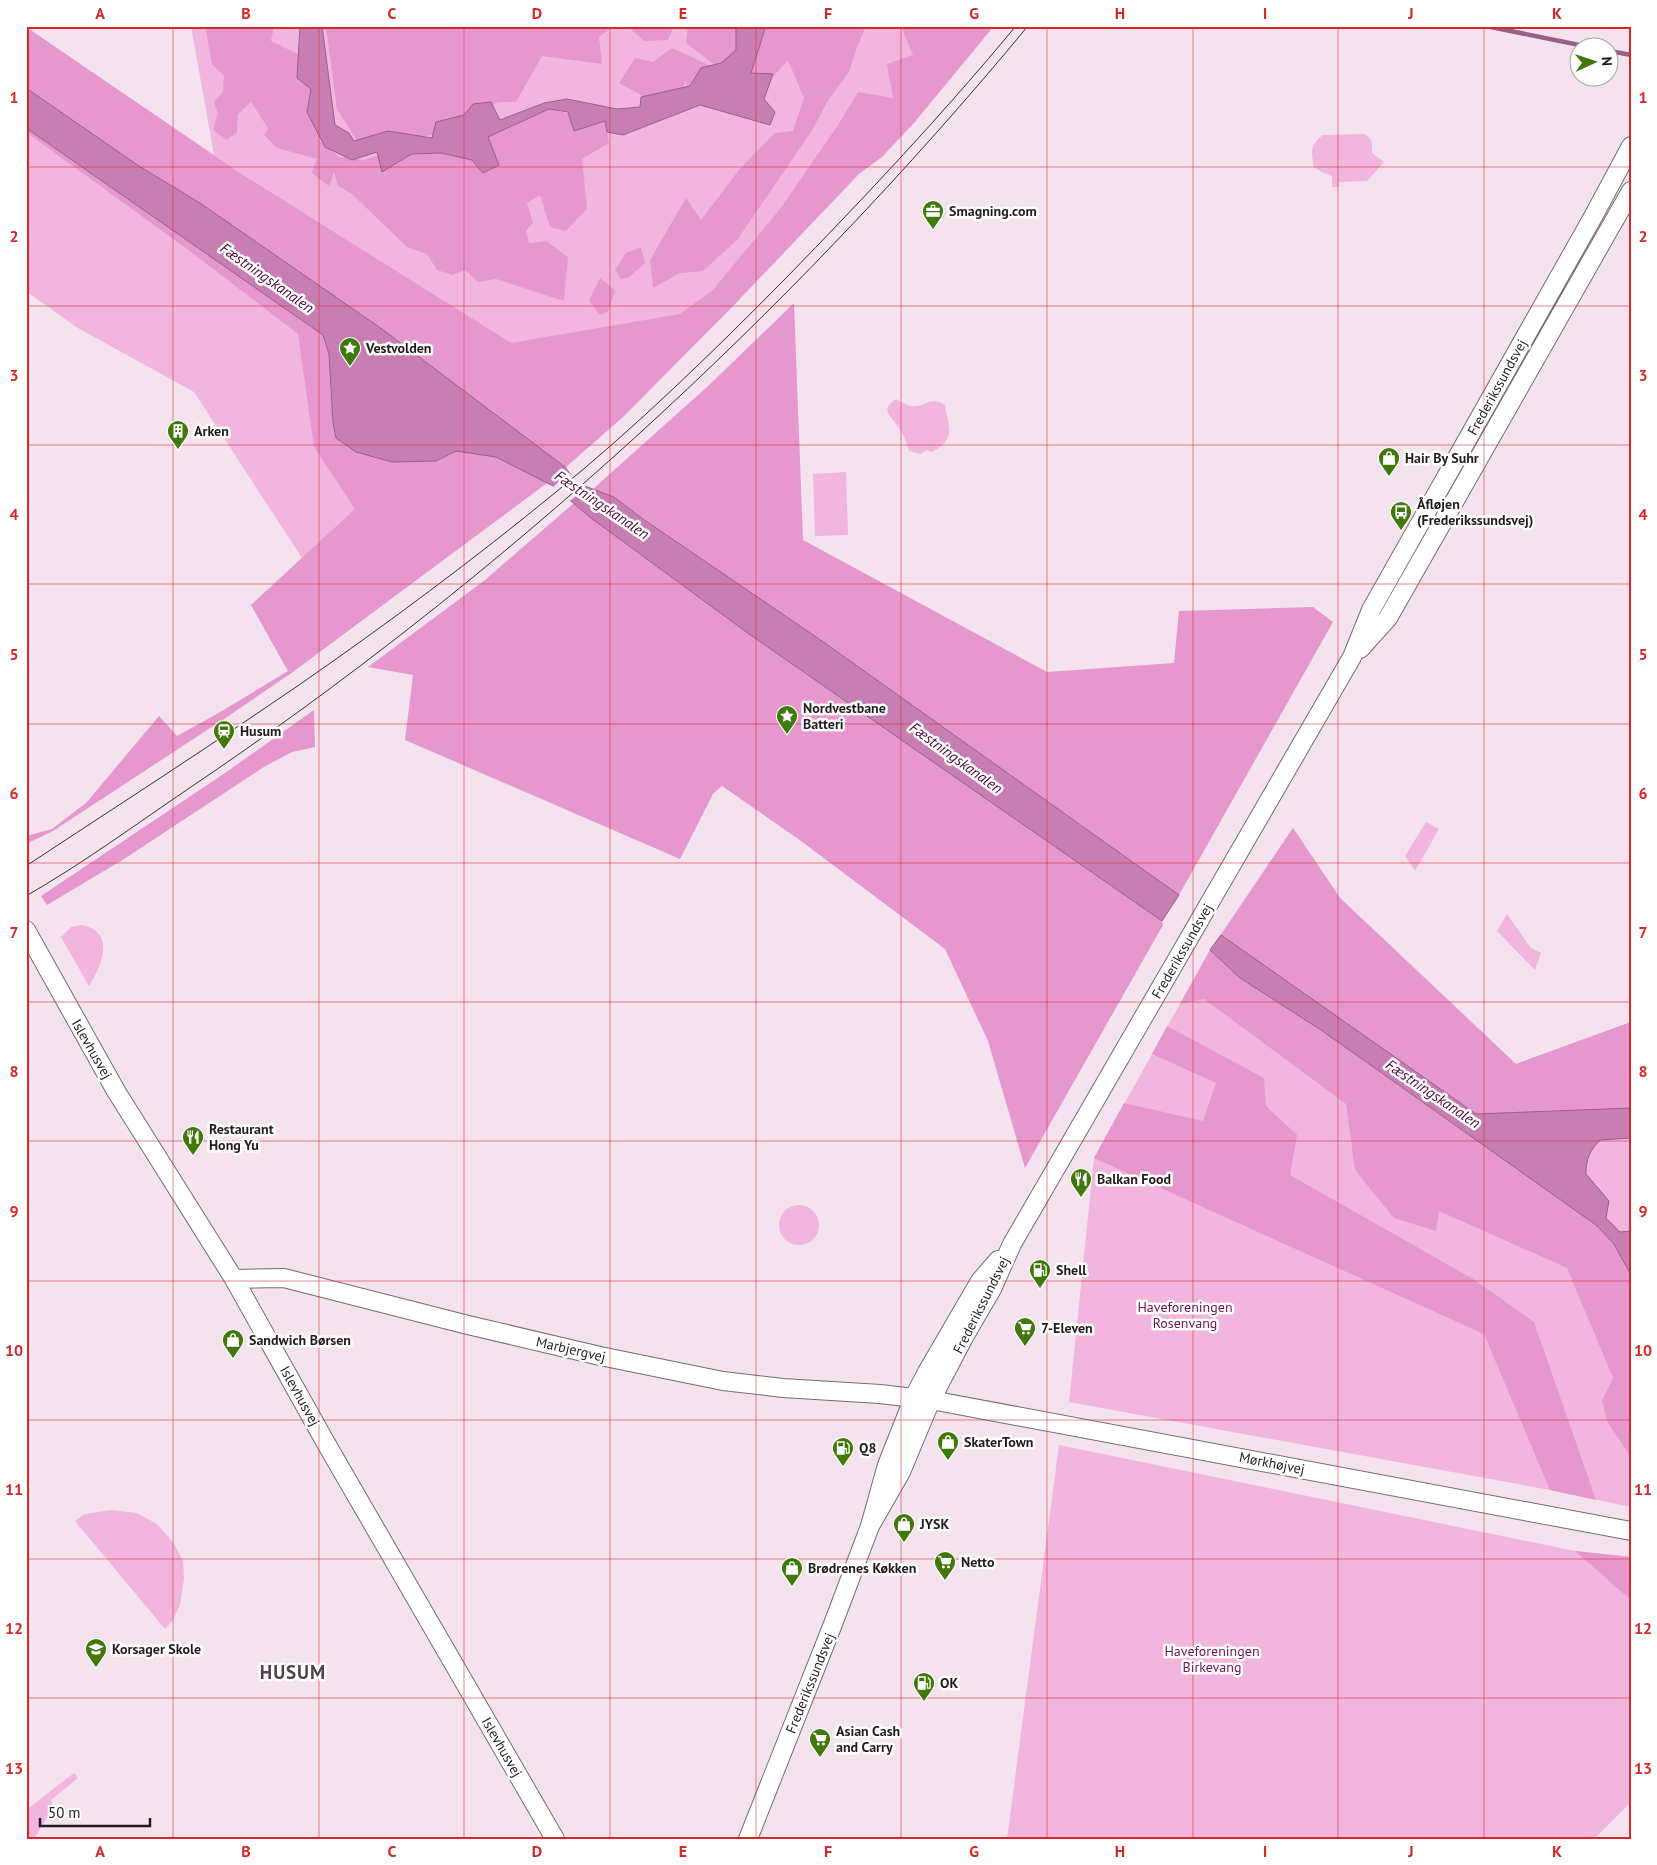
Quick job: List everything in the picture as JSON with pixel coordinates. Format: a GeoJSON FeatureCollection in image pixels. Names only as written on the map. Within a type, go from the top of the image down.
{"type":"FeatureCollection","features":[{"type":"Feature","properties":{"kind":"main road","name":"Frederikssundsvej"},"geometry":{"type":"LineString","coordinates":[[870,1526],[901,1472],[931,1400],[992,1289],[1012,1244],[1352,657],[1371,610],[1631,146]]}},
{"type":"Feature","properties":{"kind":"main road","name":"Frederikssundsvej"},"geometry":{"type":"LineString","coordinates":[[1352,657],[1388,618],[1631,191]]}},
{"type":"Feature","properties":{"kind":"main road","name":"Islevhusvej"},"geometry":{"type":"LineString","coordinates":[[26,930],[116,1090],[234,1279],[327,1445],[555,1839]]}},
{"type":"Feature","properties":{"kind":"main road","name":"Frederikssundsvej"},"geometry":{"type":"LineString","coordinates":[[748,1839],[830,1633],[870,1526],[887,1465],[914,1397],[926,1372],[980,1282],[1012,1244]]}},
{"type":"Feature","properties":{"kind":"main road","name":"Marbjergvej"},"geometry":{"type":"LineString","coordinates":[[234,1279],[284,1278],[572,1349],[723,1381],[783,1388],[914,1397]]}},
{"type":"Feature","properties":{"kind":"main road","name":"Mørkhøjvej"},"geometry":{"type":"LineString","coordinates":[[914,1397],[1631,1530]]}},
{"type":"Feature","properties":{"kind":"green space"},"geometry":{"type":"Polygon","coordinates":[[[191,26],[300,26],[297,77],[325,147],[377,152],[383,172],[412,154],[605,121],[623,135],[700,105],[770,125],[764,100],[751,73],[765,29],[764,26],[987,26],[735,304],[624,416],[547,483],[290,674],[251,605],[302,558],[194,392],[76,327],[26,291],[26,27],[214,155],[191,26]]]}},
{"type":"Feature","properties":{"kind":"green space"},"geometry":{"type":"Polygon","coordinates":[[[322,26],[736,26],[736,50],[690,86],[640,107],[617,109],[567,99],[544,103],[500,120],[432,138],[388,131],[354,141],[349,133],[335,125],[322,26]]]}},
{"type":"Feature","properties":{"kind":"green space"},"geometry":{"type":"Polygon","coordinates":[[[1363,134],[1372,143],[1372,153],[1384,162],[1367,181],[1339,182],[1339,187],[1332,187],[1332,176],[1314,167],[1312,149],[1314,145],[1323,135],[1363,134]]]}},
{"type":"Feature","properties":{"kind":"green space"},"geometry":{"type":"Polygon","coordinates":[[[896,399],[911,406],[931,401],[940,402],[945,405],[949,432],[945,442],[932,452],[926,450],[921,454],[909,451],[902,433],[887,410],[888,406],[896,399]]]}},
{"type":"Feature","properties":{"kind":"green space"},"geometry":{"type":"Polygon","coordinates":[[[846,472],[848,535],[815,536],[813,474],[846,472]]]}},
{"type":"Feature","properties":{"kind":"green space"},"geometry":{"type":"Polygon","coordinates":[[[1426,822],[1439,829],[1415,871],[1405,856],[1426,822]]]}},
{"type":"Feature","properties":{"kind":"green space","name":"Haveforeningen Rosenvang"},"geometry":{"type":"Polygon","coordinates":[[[1293,828],[1340,898],[1516,1064],[1631,1022],[1631,1507],[1550,1490],[1069,1402],[1094,1158],[1210,950],[1293,828]]]}},
{"type":"Feature","properties":{"kind":"green space"},"geometry":{"type":"Polygon","coordinates":[[[1507,914],[1531,948],[1541,953],[1535,970],[1497,931],[1507,914]]]}},
{"type":"Feature","properties":{"kind":"green space"},"geometry":{"type":"Polygon","coordinates":[[[82,925],[93,929],[103,942],[98,969],[89,986],[61,937],[71,927],[82,925]]]}},
{"type":"Feature","properties":{"kind":"green space"},"geometry":{"type":"Polygon","coordinates":[[[799,1205],[813,1211],[819,1225],[813,1239],[799,1245],[785,1239],[779,1225],[785,1211],[799,1205]]]}},
{"type":"Feature","properties":{"kind":"green space","name":"Haveforeningen Birkevang"},"geometry":{"type":"Polygon","coordinates":[[[1059,1445],[1575,1551],[1631,1557],[1631,1802],[1594,1839],[1007,1839],[1059,1445]]]}},
{"type":"Feature","properties":{"kind":"green space"},"geometry":{"type":"Polygon","coordinates":[[[111,1510],[137,1513],[157,1524],[173,1542],[183,1561],[184,1579],[180,1605],[173,1620],[165,1629],[75,1521],[85,1514],[111,1510]]]}},
{"type":"Feature","properties":{"kind":"green space"},"geometry":{"type":"Polygon","coordinates":[[[74,1773],[78,1778],[51,1800],[53,1808],[34,1839],[26,1839],[26,1810],[74,1773]]]}},
{"type":"Feature","properties":{"kind":"shaded area"},"geometry":{"type":"Polygon","coordinates":[[[205,26],[274,26],[271,41],[306,58],[324,89],[311,109],[320,141],[339,157],[365,160],[386,152],[393,167],[412,154],[441,153],[472,160],[488,137],[549,109],[605,121],[609,143],[582,159],[587,209],[566,231],[550,227],[540,195],[527,203],[533,223],[526,231],[529,243],[546,241],[568,257],[564,301],[496,279],[478,282],[465,270],[452,275],[437,270],[427,254],[407,247],[352,194],[338,186],[334,172],[329,186],[312,173],[317,159],[277,148],[264,135],[268,128],[251,102],[238,114],[237,132],[227,140],[213,130],[218,114],[214,102],[223,92],[224,75],[212,65],[205,26]]]}},
{"type":"Feature","properties":{"kind":"shaded area"},"geometry":{"type":"Polygon","coordinates":[[[323,26],[614,26],[599,37],[602,64],[542,56],[516,102],[498,102],[445,133],[360,146],[337,109],[327,34],[323,26]]]}},
{"type":"Feature","properties":{"kind":"shaded area"},"geometry":{"type":"Polygon","coordinates":[[[627,26],[674,26],[668,40],[644,41],[627,26]]]}},
{"type":"Feature","properties":{"kind":"shaded area"},"geometry":{"type":"Polygon","coordinates":[[[688,26],[749,26],[742,61],[716,66],[686,43],[688,26]]]}},
{"type":"Feature","properties":{"kind":"shaded area"},"geometry":{"type":"Polygon","coordinates":[[[764,26],[866,26],[849,72],[827,102],[813,129],[737,240],[703,271],[680,273],[653,288],[650,260],[686,198],[701,220],[739,170],[775,133],[793,131],[804,98],[788,60],[771,79],[751,75],[765,29],[764,26]]]}},
{"type":"Feature","properties":{"kind":"shaded area"},"geometry":{"type":"Polygon","coordinates":[[[901,26],[994,26],[914,123],[882,157],[859,174],[735,304],[624,416],[565,468],[382,329],[200,203],[139,166],[26,88],[26,27],[240,173],[511,343],[680,314],[713,290],[780,209],[838,125],[858,92],[893,98],[887,64],[913,55],[901,26]]]}},
{"type":"Feature","properties":{"kind":"shaded area"},"geometry":{"type":"Polygon","coordinates":[[[672,48],[715,68],[695,99],[685,81],[681,99],[659,105],[619,83],[635,58],[653,62],[672,48]]]}},
{"type":"Feature","properties":{"kind":"shaded area"},"geometry":{"type":"Polygon","coordinates":[[[26,128],[323,335],[329,353],[333,423],[336,437],[356,452],[392,462],[436,461],[456,451],[496,457],[547,483],[290,674],[53,831],[26,844],[26,836],[52,829],[86,803],[159,716],[177,736],[288,671],[251,605],[355,509],[314,447],[298,334],[195,255],[26,132],[26,128]]]}},
{"type":"Feature","properties":{"kind":"shaded area"},"geometry":{"type":"Polygon","coordinates":[[[641,247],[645,263],[628,278],[621,279],[615,270],[626,253],[641,247]]]}},
{"type":"Feature","properties":{"kind":"shaded area"},"geometry":{"type":"Polygon","coordinates":[[[600,278],[615,290],[608,312],[600,315],[589,301],[600,278]]]}},
{"type":"Feature","properties":{"kind":"shaded area"},"geometry":{"type":"Polygon","coordinates":[[[794,303],[803,540],[1047,672],[1174,663],[1179,611],[1313,607],[1333,622],[1179,895],[822,641],[643,519],[614,497],[593,489],[707,387],[794,303]]]}},
{"type":"Feature","properties":{"kind":"shaded area"},"geometry":{"type":"Polygon","coordinates":[[[574,503],[622,541],[749,634],[1162,921],[1163,925],[1025,1168],[988,1041],[945,949],[801,841],[722,786],[713,794],[680,859],[405,740],[413,675],[368,667],[485,580],[574,503]]]}},
{"type":"Feature","properties":{"kind":"shaded area"},"geometry":{"type":"Polygon","coordinates":[[[314,710],[315,747],[292,752],[264,767],[124,859],[47,905],[41,896],[225,773],[314,710]]]}},
{"type":"Feature","properties":{"kind":"shaded area"},"geometry":{"type":"Polygon","coordinates":[[[1293,828],[1340,898],[1516,1064],[1631,1022],[1631,1108],[1476,1114],[1221,935],[1293,828]]]}},
{"type":"Feature","properties":{"kind":"shaded area"},"geometry":{"type":"Polygon","coordinates":[[[1210,950],[1240,978],[1321,1030],[1579,1212],[1596,1225],[1614,1244],[1631,1275],[1631,1457],[1608,1423],[1602,1401],[1613,1378],[1567,1268],[1439,1211],[1436,1231],[1394,1218],[1355,1170],[1346,1104],[1204,999],[1180,1004],[1210,950]]]}},
{"type":"Feature","properties":{"kind":"shaded area"},"geometry":{"type":"Polygon","coordinates":[[[1167,1026],[1264,1078],[1266,1106],[1297,1135],[1290,1175],[1473,1279],[1534,1322],[1596,1500],[1550,1490],[1484,1334],[1094,1158],[1124,1103],[1203,1121],[1216,1083],[1152,1054],[1167,1026]]]}},
{"type":"Feature","properties":{"kind":"shaded area"},"geometry":{"type":"Polygon","coordinates":[[[1575,1551],[1631,1557],[1631,1600],[1575,1551]]]}},
{"type":"Feature","properties":{"kind":"water"},"geometry":{"type":"Polygon","coordinates":[[[300,26],[322,26],[335,125],[349,133],[354,141],[388,131],[432,138],[436,122],[464,115],[473,104],[491,102],[500,120],[544,103],[567,99],[617,109],[640,107],[641,97],[690,86],[701,68],[721,63],[736,50],[736,26],[764,26],[765,29],[751,73],[773,74],[764,99],[775,112],[770,125],[700,105],[623,135],[607,132],[605,121],[574,131],[568,112],[549,109],[488,137],[499,165],[483,173],[472,160],[441,153],[412,154],[382,172],[377,152],[352,160],[325,147],[307,112],[311,89],[297,78],[300,26]]]}},
{"type":"Feature","properties":{"kind":"water","name":"Fæstningskanalen"},"geometry":{"type":"Polygon","coordinates":[[[26,88],[139,166],[200,203],[382,329],[565,467],[582,485],[614,497],[643,519],[822,641],[1179,895],[1162,921],[749,634],[591,518],[553,486],[496,457],[456,451],[436,461],[392,462],[356,452],[336,438],[333,423],[329,354],[323,335],[26,128],[26,88]]]}},
{"type":"Feature","properties":{"kind":"water","name":"Fæstningskanalen"},"geometry":{"type":"Polygon","coordinates":[[[1221,935],[1476,1114],[1631,1108],[1631,1138],[1600,1140],[1589,1155],[1586,1174],[1609,1201],[1606,1218],[1620,1232],[1631,1231],[1631,1275],[1614,1244],[1596,1225],[1321,1030],[1240,978],[1210,950],[1221,935]]]}},
{"type":"Feature","properties":{"kind":"pier"},"geometry":{"type":"Polygon","coordinates":[[[569,473],[586,487],[570,501],[553,487],[569,473]]]}},
{"type":"Feature","properties":{"kind":"waterway"},"geometry":{"type":"LineString","coordinates":[[1486,26],[1570,43]]}},
{"type":"Feature","properties":{"kind":"waterway"},"geometry":{"type":"LineString","coordinates":[[1620,53],[1631,55]]}},
{"type":"Feature","properties":{"kind":"tram line"},"geometry":{"type":"LineString","coordinates":[[26,866],[332,662],[461,567],[586,467],[674,388],[786,278],[903,155],[1016,26]]}},
{"type":"Feature","properties":{"kind":"tram line"},"geometry":{"type":"LineString","coordinates":[[26,896],[108,844],[304,708],[417,622],[528,532],[635,438],[739,339],[839,238],[936,133],[1028,26]]}},
{"type":"Feature","properties":{"kind":"place","name":"Smagning.com"},"geometry":{"type":"Point","coordinates":[933,230]}},
{"type":"Feature","properties":{"kind":"place","name":"Vestvolden"},"geometry":{"type":"Point","coordinates":[350,367]}},
{"type":"Feature","properties":{"kind":"place","name":"Arken"},"geometry":{"type":"Point","coordinates":[178,450]}},
{"type":"Feature","properties":{"kind":"place","name":"Hair By Suhr"},"geometry":{"type":"Point","coordinates":[1389,477]}},
{"type":"Feature","properties":{"kind":"place","name":"Åfløjen (Frederikssundsvej)"},"geometry":{"type":"Point","coordinates":[1401,531]}},
{"type":"Feature","properties":{"kind":"place","name":"Nordvestbane Batteri"},"geometry":{"type":"Point","coordinates":[787,735]}},
{"type":"Feature","properties":{"kind":"place","name":"Husum"},"geometry":{"type":"Point","coordinates":[224,750]}},
{"type":"Feature","properties":{"kind":"place","name":"Restaurant Hong Yu"},"geometry":{"type":"Point","coordinates":[193,1156]}},
{"type":"Feature","properties":{"kind":"place","name":"Balkan Food"},"geometry":{"type":"Point","coordinates":[1081,1198]}},
{"type":"Feature","properties":{"kind":"place","name":"Shell"},"geometry":{"type":"Point","coordinates":[1040,1289]}},
{"type":"Feature","properties":{"kind":"place","name":"7-Eleven"},"geometry":{"type":"Point","coordinates":[1025,1347]}},
{"type":"Feature","properties":{"kind":"place","name":"Sandwich Børsen"},"geometry":{"type":"Point","coordinates":[233,1359]}},
{"type":"Feature","properties":{"kind":"place","name":"SkaterTown"},"geometry":{"type":"Point","coordinates":[948,1461]}},
{"type":"Feature","properties":{"kind":"place","name":"Q8"},"geometry":{"type":"Point","coordinates":[843,1467]}},
{"type":"Feature","properties":{"kind":"place","name":"JYSK"},"geometry":{"type":"Point","coordinates":[904,1543]}},
{"type":"Feature","properties":{"kind":"place","name":"Netto"},"geometry":{"type":"Point","coordinates":[945,1581]}},
{"type":"Feature","properties":{"kind":"place","name":"Brødrenes Køkken"},"geometry":{"type":"Point","coordinates":[792,1587]}},
{"type":"Feature","properties":{"kind":"place","name":"Korsager Skole"},"geometry":{"type":"Point","coordinates":[96,1668]}},
{"type":"Feature","properties":{"kind":"place","name":"OK"},"geometry":{"type":"Point","coordinates":[924,1702]}},
{"type":"Feature","properties":{"kind":"place","name":"Asian Cash and Carry"},"geometry":{"type":"Point","coordinates":[820,1758]}},
{"type":"Feature","properties":{"kind":"district","name":"HUSUM"},"geometry":{"type":"Point","coordinates":[293,1672]}}]}
